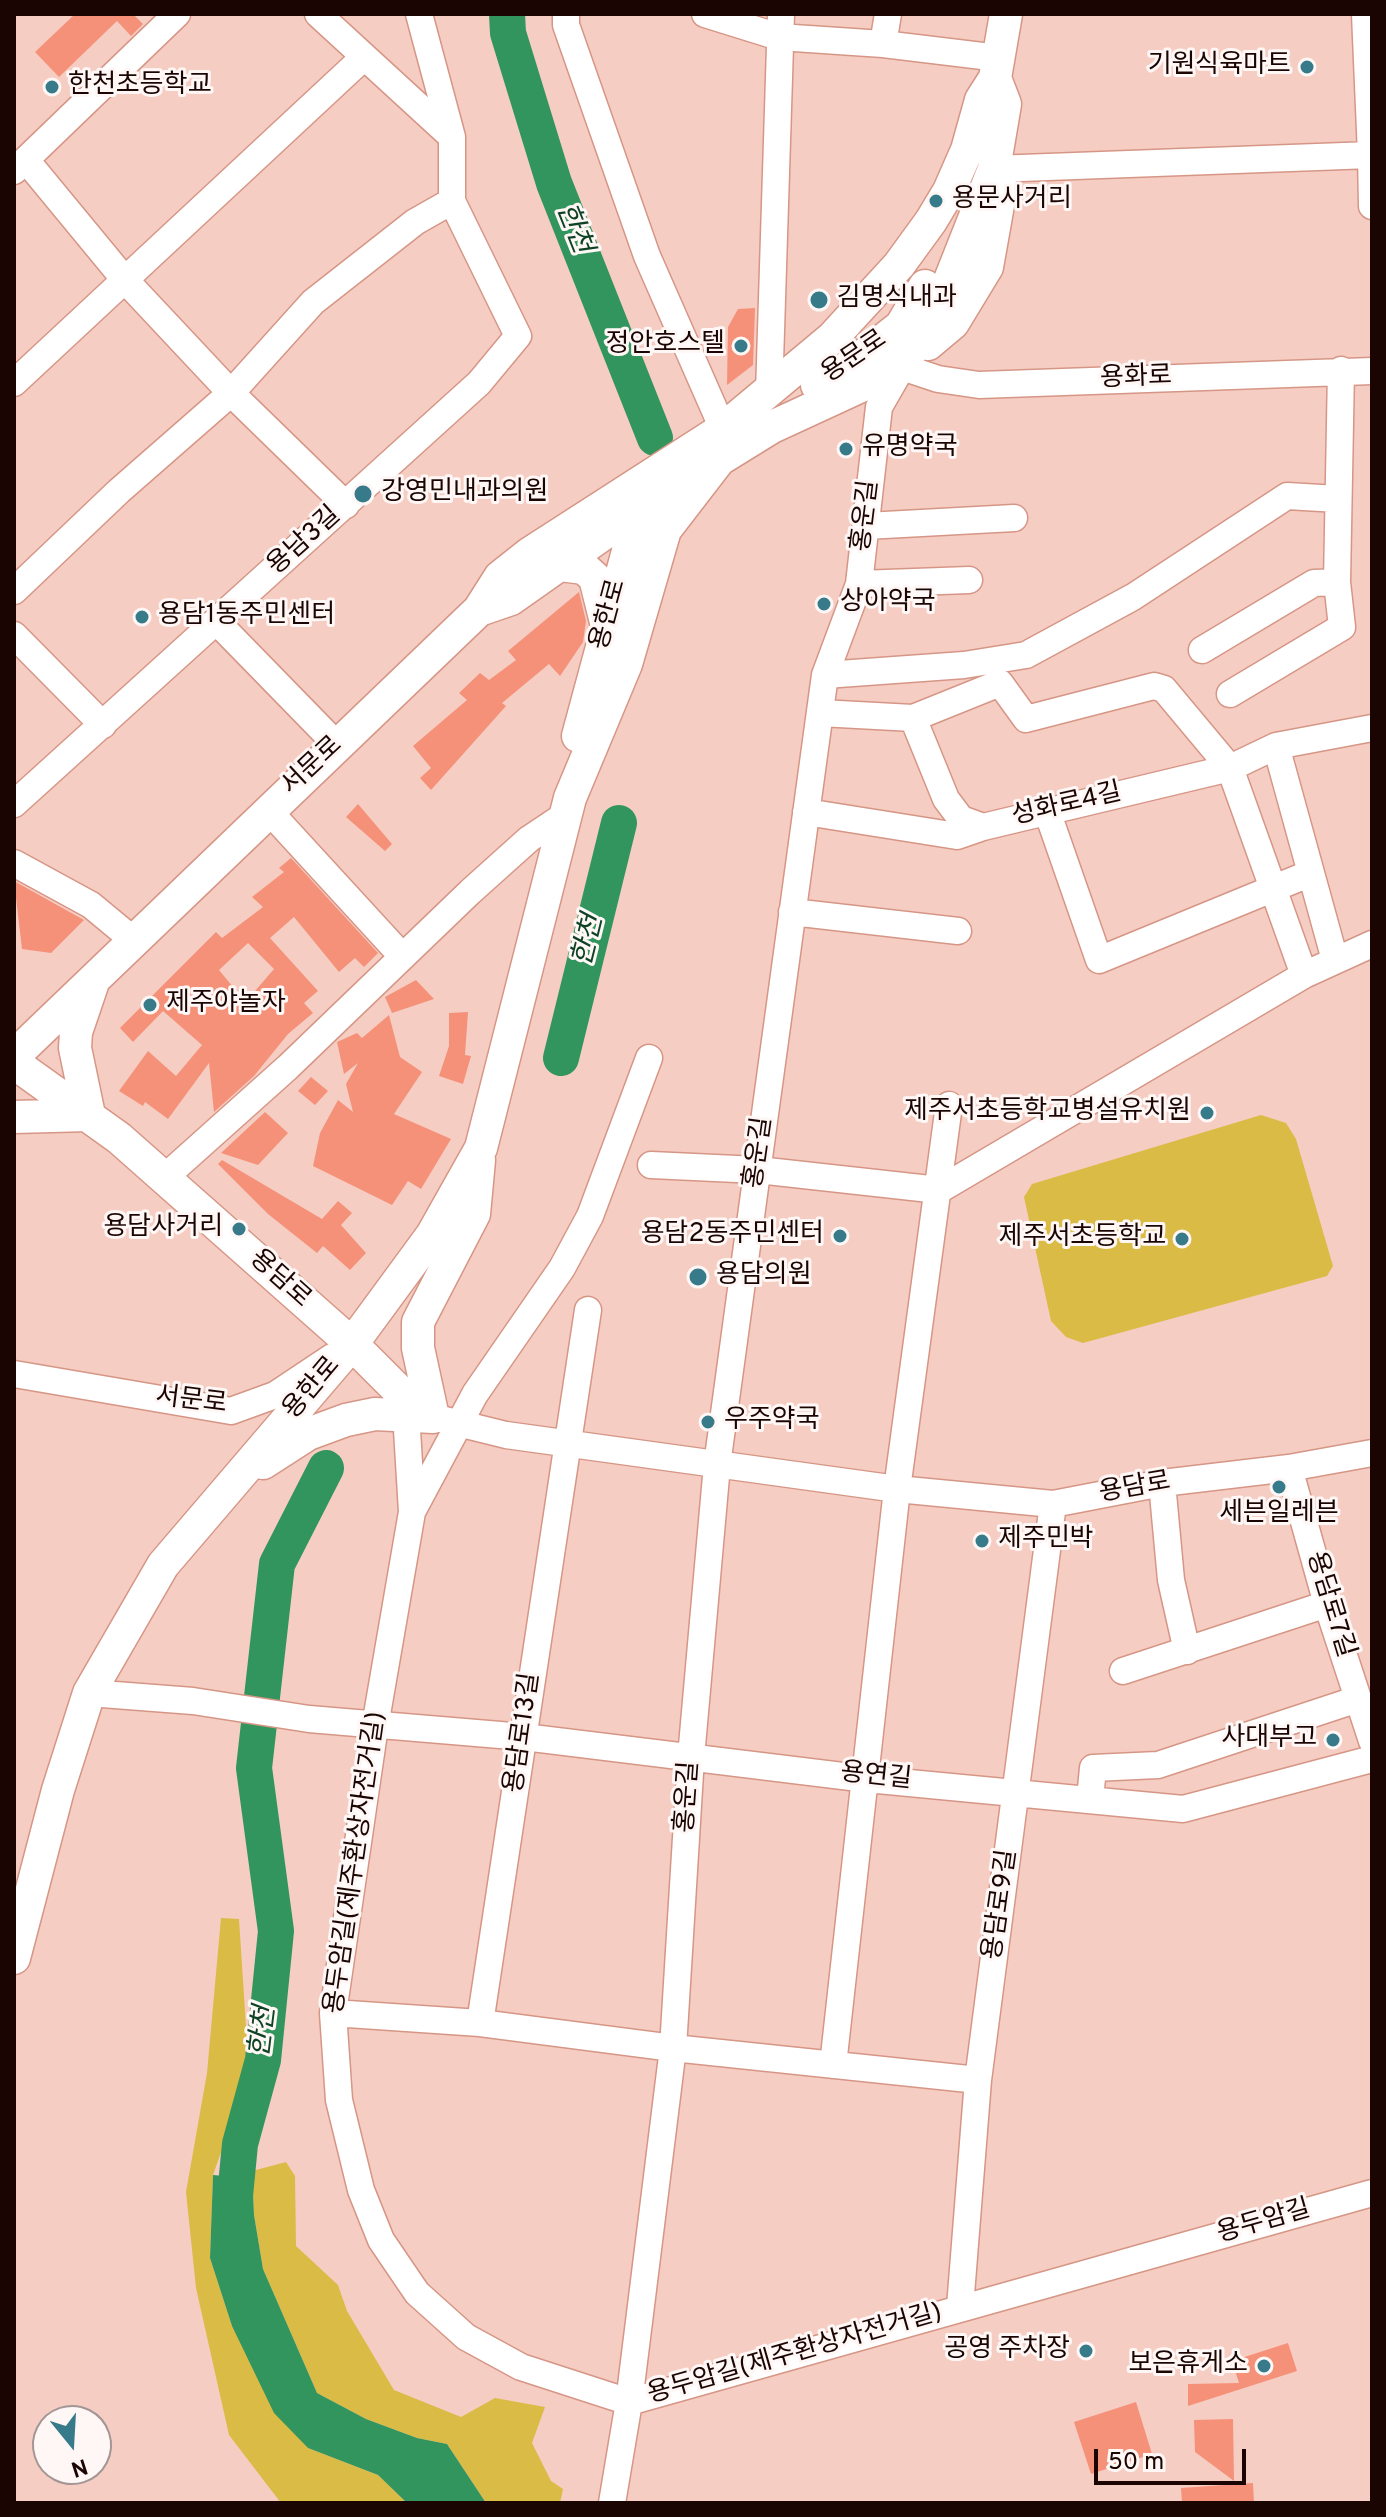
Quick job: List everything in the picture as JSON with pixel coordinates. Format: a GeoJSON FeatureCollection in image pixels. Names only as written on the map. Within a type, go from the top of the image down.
{"type":"FeatureCollection","features":[{"type":"Feature","properties":{"kind":"main road","name":"용문로"},"geometry":{"type":"LineString","coordinates":[[723,442],[883,342],[913,310],[947,262],[994,169],[1005,104],[997,68],[1006,14]]}},
{"type":"Feature","properties":{"kind":"main road"},"geometry":{"type":"LineString","coordinates":[[636,511],[723,442],[769,394],[832,338],[899,265],[931,221],[967,150],[981,100],[997,68]]}},
{"type":"Feature","properties":{"kind":"main road","name":"용문로"},"geometry":{"type":"LineString","coordinates":[[902,367],[933,318],[947,262],[967,150]]}},
{"type":"Feature","properties":{"kind":"main road","name":"용문로"},"geometry":{"type":"LineString","coordinates":[[723,442],[902,367],[953,323],[987,267],[1001,188],[994,169]]}},
{"type":"Feature","properties":{"kind":"main road"},"geometry":{"type":"LineString","coordinates":[[479,610],[500,577],[529,554],[689,450],[723,442]]}},
{"type":"Feature","properties":{"kind":"main road","name":"용한로"},"geometry":{"type":"LineString","coordinates":[[568,807],[626,664],[665,530],[723,442]]}},
{"type":"Feature","properties":{"kind":"main road","name":"용한로"},"geometry":{"type":"LineString","coordinates":[[14,1958],[58,1790],[89,1693],[163,1565],[352,1344],[432,1235],[480,1149],[568,807],[578,734],[636,511],[654,485],[674,472],[689,450]]}},
{"type":"Feature","properties":{"kind":"main road","name":"서문로"},"geometry":{"type":"LineString","coordinates":[[14,1056],[132,939],[479,610],[511,599],[636,511]]}},
{"type":"Feature","properties":{"kind":"main road"},"geometry":{"type":"LineString","coordinates":[[560,565],[584,568],[595,578],[608,621]]}},
{"type":"Feature","properties":{"kind":"main road"},"geometry":{"type":"LineString","coordinates":[[607,707],[622,608],[615,609],[608,621]]}},
{"type":"Feature","properties":{"kind":"main road"},"geometry":{"type":"LineString","coordinates":[[14,1117],[89,1115],[75,1048],[76,1032],[95,976]]}},
{"type":"Feature","properties":{"kind":"main road","name":"용담로"},"geometry":{"type":"LineString","coordinates":[[14,1063],[89,1115],[164,1178],[426,1413]]}},
{"type":"Feature","properties":{"kind":"main road"},"geometry":{"type":"LineString","coordinates":[[220,1499],[275,1453],[308,1434],[375,1414],[426,1413],[418,1322],[474,1214],[480,1149]]}},
{"type":"Feature","properties":{"kind":"street"},"geometry":{"type":"LineString","coordinates":[[177,14],[20,166],[231,393],[346,505]]}},
{"type":"Feature","properties":{"kind":"street"},"geometry":{"type":"LineString","coordinates":[[318,14],[452,137]]}},
{"type":"Feature","properties":{"kind":"street"},"geometry":{"type":"LineString","coordinates":[[14,591],[119,491],[231,393],[313,302],[415,222],[452,201],[452,137],[419,14]]}},
{"type":"Feature","properties":{"kind":"street"},"geometry":{"type":"LineString","coordinates":[[566,14],[566,25],[647,256],[723,442]]}},
{"type":"Feature","properties":{"kind":"street"},"geometry":{"type":"LineString","coordinates":[[705,14],[883,44],[997,68]]}},
{"type":"Feature","properties":{"kind":"street"},"geometry":{"type":"LineString","coordinates":[[883,44],[888,14]]}},
{"type":"Feature","properties":{"kind":"street"},"geometry":{"type":"LineString","coordinates":[[1371,14],[1365,14],[1372,206]]}},
{"type":"Feature","properties":{"kind":"street"},"geometry":{"type":"LineString","coordinates":[[769,394],[780,26]]}},
{"type":"Feature","properties":{"kind":"street"},"geometry":{"type":"LineString","coordinates":[[14,383],[363,58]]}},
{"type":"Feature","properties":{"kind":"street"},"geometry":{"type":"LineString","coordinates":[[994,169],[1371,155]]}},
{"type":"Feature","properties":{"kind":"street","name":"용남3길"},"geometry":{"type":"LineString","coordinates":[[14,804],[479,383],[518,336],[452,201]]}},
{"type":"Feature","properties":{"kind":"street","name":"용화로"},"geometry":{"type":"LineString","coordinates":[[902,367],[938,379],[979,385],[1372,371]]}},
{"type":"Feature","properties":{"kind":"street","name":"홍운길"},"geometry":{"type":"LineString","coordinates":[[612,2503],[629,2402],[673,2048],[691,1757],[717,1465],[792,912],[825,675],[859,584],[879,407],[902,367]]}},
{"type":"Feature","properties":{"kind":"street"},"geometry":{"type":"LineString","coordinates":[[1230,694],[1342,627],[1337,582],[1341,370]]}},
{"type":"Feature","properties":{"kind":"street"},"geometry":{"type":"LineString","coordinates":[[825,675],[964,665],[1026,655],[1133,597],[1287,496],[1338,499]]}},
{"type":"Feature","properties":{"kind":"street"},"geometry":{"type":"LineString","coordinates":[[866,526],[1014,518]]}},
{"type":"Feature","properties":{"kind":"street"},"geometry":{"type":"LineString","coordinates":[[859,584],[969,580]]}},
{"type":"Feature","properties":{"kind":"street"},"geometry":{"type":"LineString","coordinates":[[1202,650],[1314,583],[1337,582]]}},
{"type":"Feature","properties":{"kind":"street"},"geometry":{"type":"LineString","coordinates":[[217,622],[337,745]]}},
{"type":"Feature","properties":{"kind":"street"},"geometry":{"type":"LineString","coordinates":[[14,635],[103,725]]}},
{"type":"Feature","properties":{"kind":"street"},"geometry":{"type":"LineString","coordinates":[[820,713],[913,718],[1000,683],[1026,719],[1154,686],[1164,689],[1230,768],[1304,975]]}},
{"type":"Feature","properties":{"kind":"street","name":"성화로4길"},"geometry":{"type":"LineString","coordinates":[[913,718],[946,799],[961,819],[983,827],[1230,768],[1276,746],[1372,728]]}},
{"type":"Feature","properties":{"kind":"street"},"geometry":{"type":"LineString","coordinates":[[1276,746],[1335,960]]}},
{"type":"Feature","properties":{"kind":"street"},"geometry":{"type":"LineString","coordinates":[[164,1178],[288,1067],[401,955],[568,807]]}},
{"type":"Feature","properties":{"kind":"street"},"geometry":{"type":"LineString","coordinates":[[268,810],[401,955]]}},
{"type":"Feature","properties":{"kind":"street"},"geometry":{"type":"LineString","coordinates":[[1047,811],[1099,960],[1311,873]]}},
{"type":"Feature","properties":{"kind":"street"},"geometry":{"type":"LineString","coordinates":[[806,812],[957,836],[983,827]]}},
{"type":"Feature","properties":{"kind":"street"},"geometry":{"type":"LineString","coordinates":[[14,863],[91,905],[132,939]]}},
{"type":"Feature","properties":{"kind":"street"},"geometry":{"type":"LineString","coordinates":[[792,912],[958,931]]}},
{"type":"Feature","properties":{"kind":"street"},"geometry":{"type":"LineString","coordinates":[[651,1165],[758,1170],[939,1190],[1304,975],[1372,944]]}},
{"type":"Feature","properties":{"kind":"street"},"geometry":{"type":"LineString","coordinates":[[412,1512],[426,1413],[475,1394],[562,1268],[590,1216],[649,1058]]}},
{"type":"Feature","properties":{"kind":"street"},"geometry":{"type":"LineString","coordinates":[[833,2065],[897,1489],[949,1105]]}},
{"type":"Feature","properties":{"kind":"street"},"geometry":{"type":"LineString","coordinates":[[567,1442],[588,1310]]}},
{"type":"Feature","properties":{"kind":"street","name":"서문로"},"geometry":{"type":"LineString","coordinates":[[14,1374],[231,1411],[275,1395],[352,1344]]}},
{"type":"Feature","properties":{"kind":"street","name":"용담로"},"geometry":{"type":"LineString","coordinates":[[426,1413],[506,1435],[897,1489],[1053,1504],[1162,1483],[1289,1468],[1372,1453]]}},
{"type":"Feature","properties":{"kind":"street","name":"용두암길(제주환상자전거길)"},"geometry":{"type":"LineString","coordinates":[[426,1413],[375,1726],[333,2013],[339,2100],[361,2190],[381,2240],[417,2293],[466,2337],[521,2367],[629,2402],[1156,2253]]}},
{"type":"Feature","properties":{"kind":"street","name":"용담로13길"},"geometry":{"type":"LineString","coordinates":[[480,2023],[567,1442]]}},
{"type":"Feature","properties":{"kind":"street","name":"용담로7길"},"geometry":{"type":"LineString","coordinates":[[1289,1468],[1327,1604],[1372,1741]]}},
{"type":"Feature","properties":{"kind":"street"},"geometry":{"type":"LineString","coordinates":[[1162,1483],[1171,1580],[1187,1651]]}},
{"type":"Feature","properties":{"kind":"street","name":"용담로9길"},"geometry":{"type":"LineString","coordinates":[[960,2307],[978,2080],[1053,1504]]}},
{"type":"Feature","properties":{"kind":"street"},"geometry":{"type":"LineString","coordinates":[[1123,1671],[1327,1604]]}},
{"type":"Feature","properties":{"kind":"street","name":"용연길"},"geometry":{"type":"LineString","coordinates":[[89,1693],[193,1701],[375,1726],[524,1737],[867,1779],[1017,1790],[1183,1809],[1372,1759]]}},
{"type":"Feature","properties":{"kind":"street"},"geometry":{"type":"LineString","coordinates":[[1090,1799],[1093,1768],[1158,1765],[1358,1699]]}},
{"type":"Feature","properties":{"kind":"street"},"geometry":{"type":"LineString","coordinates":[[333,2013],[480,2023],[673,2048],[978,2080]]}},
{"type":"Feature","properties":{"kind":"street","name":"용두암길"},"geometry":{"type":"LineString","coordinates":[[1156,2253],[1372,2193]]}},
{"type":"Feature","properties":{"kind":"shaded area"},"geometry":{"type":"Polygon","coordinates":[[[1261,1115],[1286,1123],[1296,1139],[1333,1266],[1327,1276],[1083,1343],[1066,1337],[1051,1321],[1024,1197],[1032,1184],[1261,1115]]]}},
{"type":"Feature","properties":{"kind":"shaded area"},"geometry":{"type":"Polygon","coordinates":[[[221,1918],[239,1919],[249,2073],[213,2175],[210,2258],[232,2326],[308,2448],[378,2475],[407,2503],[281,2503],[229,2435],[196,2288],[186,2192],[207,2073],[221,1918]]]}},
{"type":"Feature","properties":{"kind":"shaded area"},"geometry":{"type":"Polygon","coordinates":[[[286,2162],[295,2176],[296,2246],[338,2285],[347,2311],[394,2390],[461,2417],[495,2398],[545,2407],[532,2443],[551,2481],[563,2489],[560,2503],[486,2503],[447,2444],[417,2438],[366,2419],[317,2393],[263,2269],[254,2215],[252,2171],[286,2162]]]}},
{"type":"Feature","properties":{"kind":"shaded area"},"geometry":{"type":"Polygon","coordinates":[[[252,2171],[254,2215],[263,2269],[317,2393],[366,2419],[417,2438],[447,2444],[486,2503],[407,2503],[378,2475],[308,2448],[274,2413],[232,2326],[210,2258],[213,2175],[235,2177],[252,2171]]]}},
{"type":"Feature","properties":{"kind":"building"},"geometry":{"type":"Polygon","coordinates":[[[75,14],[133,14],[143,24],[131,36],[117,21],[59,77],[35,52],[75,14]]]}},
{"type":"Feature","properties":{"kind":"building","name":"정안호스텔"},"geometry":{"type":"Polygon","coordinates":[[[755,308],[753,365],[727,385],[728,327],[738,309],[755,308]]]}},
{"type":"Feature","properties":{"kind":"building"},"geometry":{"type":"Polygon","coordinates":[[[579,592],[586,621],[583,642],[560,676],[549,664],[502,703],[506,706],[431,790],[420,778],[431,768],[413,746],[467,700],[459,693],[480,673],[489,680],[516,660],[508,651],[579,592]]]}},
{"type":"Feature","properties":{"kind":"building"},"geometry":{"type":"Polygon","coordinates":[[[358,804],[392,844],[385,851],[346,817],[358,804]]]}},
{"type":"Feature","properties":{"kind":"building"},"geometry":{"type":"Polygon","coordinates":[[[291,858],[378,953],[364,967],[355,958],[339,972],[294,917],[270,938],[318,991],[304,1003],[313,1013],[288,1034],[254,1076],[214,1112],[209,1063],[168,1119],[145,1102],[143,1106],[119,1091],[148,1051],[176,1076],[202,1045],[163,1011],[133,1042],[120,1028],[216,932],[222,938],[263,907],[252,897],[284,872],[279,868],[291,858]],[[248,943],[219,970],[243,999],[249,998],[274,969],[248,943]]]}},
{"type":"Feature","properties":{"kind":"building"},"geometry":{"type":"Polygon","coordinates":[[[14,881],[84,920],[51,953],[22,949],[14,881]]]}},
{"type":"Feature","properties":{"kind":"building"},"geometry":{"type":"Polygon","coordinates":[[[416,980],[434,999],[392,1013],[385,997],[416,980]]]}},
{"type":"Feature","properties":{"kind":"building"},"geometry":{"type":"Polygon","coordinates":[[[468,1012],[465,1055],[471,1056],[463,1084],[439,1076],[449,1046],[449,1013],[468,1012]]]}},
{"type":"Feature","properties":{"kind":"building"},"geometry":{"type":"Polygon","coordinates":[[[389,1015],[400,1057],[422,1072],[394,1114],[451,1139],[421,1189],[408,1181],[392,1205],[313,1166],[320,1133],[338,1100],[353,1112],[346,1084],[358,1063],[344,1074],[337,1042],[357,1033],[362,1038],[389,1015]]]}},
{"type":"Feature","properties":{"kind":"building"},"geometry":{"type":"Polygon","coordinates":[[[311,1077],[328,1091],[315,1105],[298,1091],[311,1077]]]}},
{"type":"Feature","properties":{"kind":"building"},"geometry":{"type":"Polygon","coordinates":[[[265,1112],[288,1133],[258,1165],[221,1153],[265,1112]]]}},
{"type":"Feature","properties":{"kind":"building"},"geometry":{"type":"Polygon","coordinates":[[[222,1160],[322,1219],[338,1201],[352,1213],[341,1225],[366,1253],[350,1270],[323,1246],[317,1253],[268,1214],[218,1164],[222,1160]]]}},
{"type":"Feature","properties":{"kind":"building","name":"보은휴게소"},"geometry":{"type":"Polygon","coordinates":[[[1288,2343],[1297,2371],[1188,2406],[1188,2384],[1239,2383],[1232,2361],[1288,2343]]]}},
{"type":"Feature","properties":{"kind":"building"},"geometry":{"type":"Polygon","coordinates":[[[1136,2402],[1152,2454],[1091,2474],[1074,2422],[1136,2402]]]}},
{"type":"Feature","properties":{"kind":"building"},"geometry":{"type":"Polygon","coordinates":[[[1233,2419],[1234,2481],[1195,2452],[1194,2420],[1233,2419]]]}},
{"type":"Feature","properties":{"kind":"building"},"geometry":{"type":"Polygon","coordinates":[[[1253,2483],[1254,2503],[1182,2503],[1181,2488],[1253,2483]]]}},
{"type":"Feature","properties":{"kind":"waterway","name":"한천"},"geometry":{"type":"LineString","coordinates":[[507,14],[508,33],[554,183],[655,438]]}},
{"type":"Feature","properties":{"kind":"waterway","name":"한천"},"geometry":{"type":"LineString","coordinates":[[561,1058],[619,823]]}},
{"type":"Feature","properties":{"kind":"waterway","name":"한천"},"geometry":{"type":"LineString","coordinates":[[232,2227],[240,2144],[263,2060],[276,1931],[254,1768],[277,1564],[326,1468]]}},
{"type":"Feature","properties":{"kind":"place","name":"기원식육마트"},"geometry":{"type":"Point","coordinates":[1307,67]}},
{"type":"Feature","properties":{"kind":"place","name":"한천초등학교"},"geometry":{"type":"Point","coordinates":[52,87]}},
{"type":"Feature","properties":{"kind":"place","name":"용문사거리"},"geometry":{"type":"Point","coordinates":[936,201]}},
{"type":"Feature","properties":{"kind":"place","name":"김명식내과"},"geometry":{"type":"Point","coordinates":[819,300]}},
{"type":"Feature","properties":{"kind":"place","name":"정안호스텔"},"geometry":{"type":"Point","coordinates":[741,346]}},
{"type":"Feature","properties":{"kind":"place","name":"유명약국"},"geometry":{"type":"Point","coordinates":[846,449]}},
{"type":"Feature","properties":{"kind":"place","name":"강영민내과의원"},"geometry":{"type":"Point","coordinates":[363,494]}},
{"type":"Feature","properties":{"kind":"place","name":"상아약국"},"geometry":{"type":"Point","coordinates":[824,604]}},
{"type":"Feature","properties":{"kind":"place","name":"용담1동주민센터"},"geometry":{"type":"Point","coordinates":[142,617]}},
{"type":"Feature","properties":{"kind":"place","name":"제주야놀자"},"geometry":{"type":"Point","coordinates":[150,1005]}},
{"type":"Feature","properties":{"kind":"place","name":"제주서초등학교병설유치원"},"geometry":{"type":"Point","coordinates":[1207,1113]}},
{"type":"Feature","properties":{"kind":"place","name":"용담사거리"},"geometry":{"type":"Point","coordinates":[239,1229]}},
{"type":"Feature","properties":{"kind":"place","name":"용담2동주민센터"},"geometry":{"type":"Point","coordinates":[840,1236]}},
{"type":"Feature","properties":{"kind":"place","name":"제주서초등학교"},"geometry":{"type":"Point","coordinates":[1182,1239]}},
{"type":"Feature","properties":{"kind":"place","name":"용담의원"},"geometry":{"type":"Point","coordinates":[698,1277]}},
{"type":"Feature","properties":{"kind":"place","name":"우주약국"},"geometry":{"type":"Point","coordinates":[708,1422]}},
{"type":"Feature","properties":{"kind":"place","name":"세븐일레븐"},"geometry":{"type":"Point","coordinates":[1279,1487]}},
{"type":"Feature","properties":{"kind":"place","name":"제주민박"},"geometry":{"type":"Point","coordinates":[982,1541]}},
{"type":"Feature","properties":{"kind":"place","name":"사대부고"},"geometry":{"type":"Point","coordinates":[1333,1740]}},
{"type":"Feature","properties":{"kind":"place","name":"공영 주차장"},"geometry":{"type":"Point","coordinates":[1086,2351]}},
{"type":"Feature","properties":{"kind":"place","name":"보은휴게소"},"geometry":{"type":"Point","coordinates":[1264,2366]}}]}
